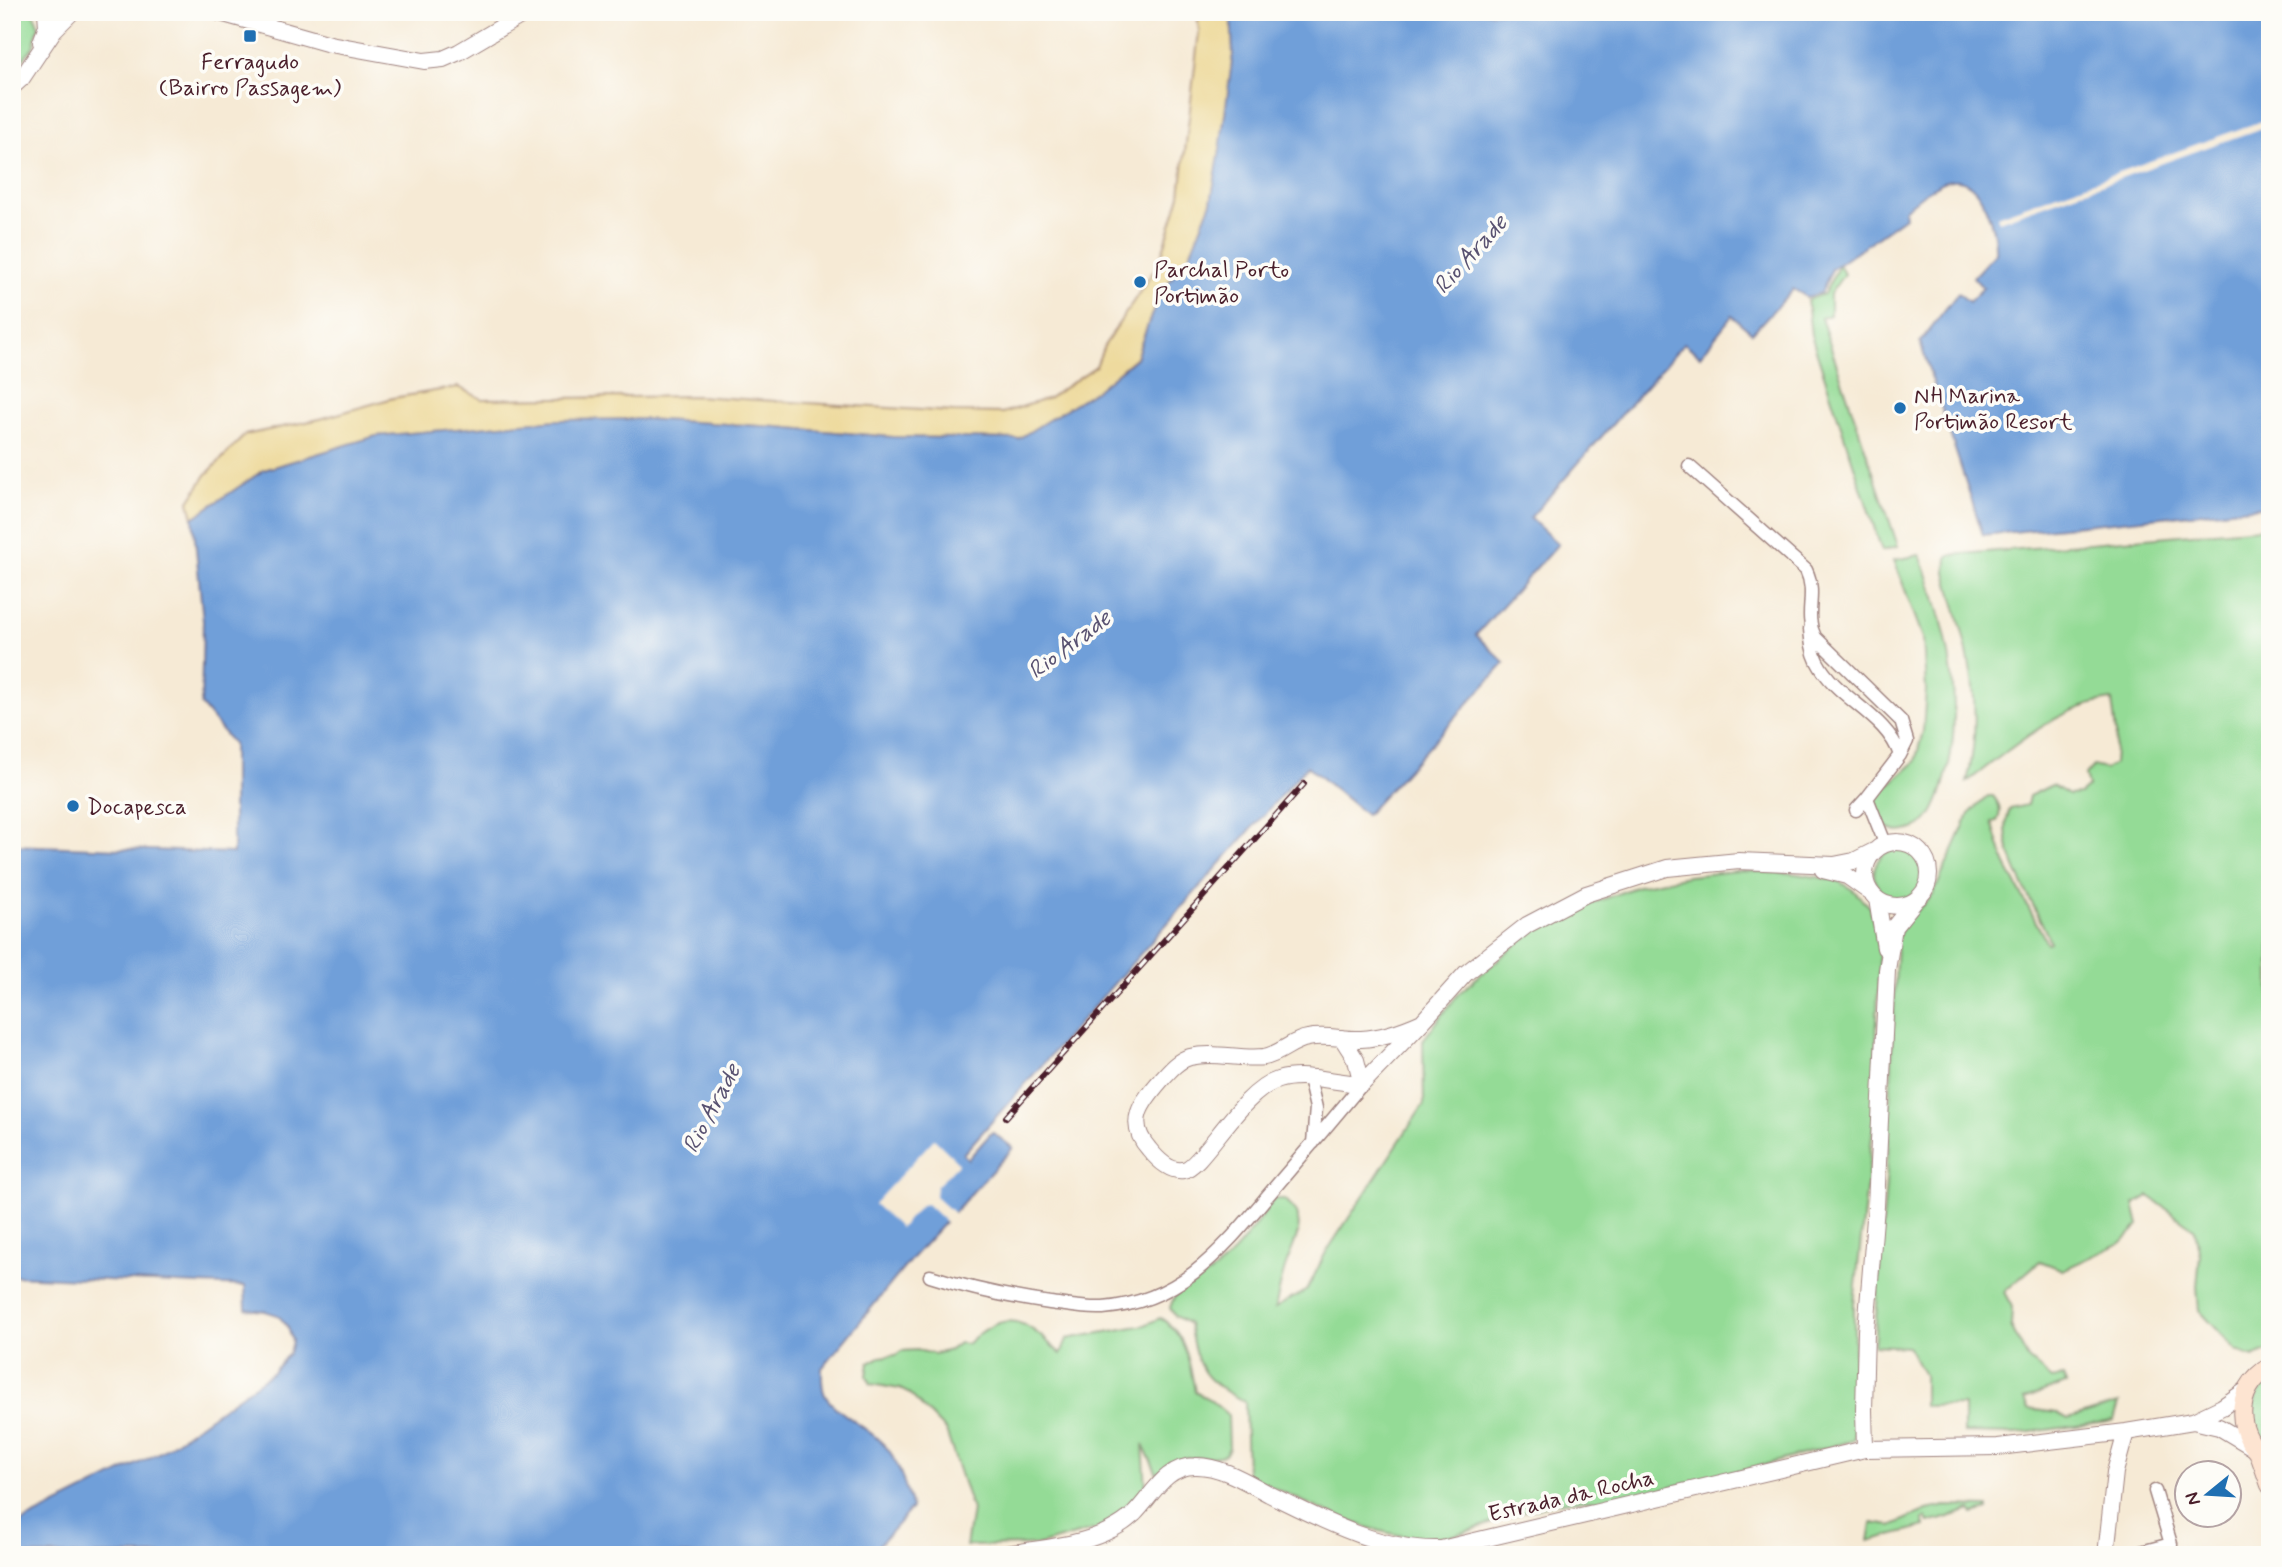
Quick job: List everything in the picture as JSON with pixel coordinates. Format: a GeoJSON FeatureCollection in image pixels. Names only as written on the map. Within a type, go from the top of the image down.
{"type":"FeatureCollection","features":[{"type":"Feature","properties":{"kind":"main road"},"geometry":{"type":"LineString","coordinates":[[2270,1367],[2257,1376],[2248,1389],[2242,1406],[2244,1428],[2261,1454],[2270,1485]]}},
{"type":"Feature","properties":{"kind":"street"},"geometry":{"type":"LineString","coordinates":[[35,58],[47,26],[46,12]]}},
{"type":"Feature","properties":{"kind":"street"},"geometry":{"type":"LineString","coordinates":[[53,12],[71,12]]}},
{"type":"Feature","properties":{"kind":"street"},"geometry":{"type":"LineString","coordinates":[[12,87],[22,78],[54,30],[71,12]]}},
{"type":"Feature","properties":{"kind":"street"},"geometry":{"type":"LineString","coordinates":[[217,12],[330,44],[424,61],[443,59],[459,52],[527,12]]}},
{"type":"Feature","properties":{"kind":"street"},"geometry":{"type":"LineString","coordinates":[[1689,466],[1806,570],[1813,594],[1809,625],[1812,649],[1825,674],[1893,737],[1900,755]]}},
{"type":"Feature","properties":{"kind":"street"},"geometry":{"type":"LineString","coordinates":[[1809,625],[1825,648],[1901,721],[1907,741],[1900,755],[1856,810]]}},
{"type":"Feature","properties":{"kind":"street"},"geometry":{"type":"LineString","coordinates":[[1867,799],[1880,847]]}},
{"type":"Feature","properties":{"kind":"street"},"geometry":{"type":"LineString","coordinates":[[930,1276],[972,1289],[1063,1305],[1102,1308],[1147,1299],[1168,1290],[1203,1268],[1231,1239],[1362,1084],[1466,973],[1527,925],[1586,894],[1667,868],[1739,860],[1846,864],[1880,847],[1905,842],[1917,848],[1926,859],[1929,879],[1924,891],[1894,927],[1887,970],[1877,1206],[1866,1331],[1865,1449]]}},
{"type":"Feature","properties":{"kind":"street"},"geometry":{"type":"LineString","coordinates":[[1880,847],[1867,862],[1865,875],[1874,897],[1887,970]]}},
{"type":"Feature","properties":{"kind":"street"},"geometry":{"type":"LineString","coordinates":[[1796,864],[1847,876],[1874,897],[1896,906],[1915,901]]}},
{"type":"Feature","properties":{"kind":"street"},"geometry":{"type":"LineString","coordinates":[[1362,1084],[1309,1078],[1282,1079],[1262,1087],[1248,1099],[1189,1169],[1174,1170],[1166,1166],[1143,1142],[1138,1130],[1137,1117],[1141,1103],[1172,1067],[1187,1057],[1264,1056],[1281,1052],[1308,1038],[1362,1039],[1393,1034],[1422,1022]]}},
{"type":"Feature","properties":{"kind":"street"},"geometry":{"type":"LineString","coordinates":[[1342,1038],[1356,1060],[1362,1084]]}},
{"type":"Feature","properties":{"kind":"street"},"geometry":{"type":"LineString","coordinates":[[1309,1078],[1316,1108],[1312,1143]]}},
{"type":"Feature","properties":{"kind":"street","name":"Estrada da Rocha"},"geometry":{"type":"LineString","coordinates":[[998,1555],[1042,1550],[1107,1531],[1134,1514],[1172,1472],[1189,1466],[1206,1466],[1224,1473],[1320,1518],[1380,1542],[1423,1550],[1441,1549],[1865,1449],[1998,1447],[2193,1421],[2209,1415],[2248,1389]]}},
{"type":"Feature","properties":{"kind":"street","name":"Estrada da Rocha"},"geometry":{"type":"LineString","coordinates":[[2193,1421],[2219,1427],[2261,1454]]}},
{"type":"Feature","properties":{"kind":"street"},"geometry":{"type":"LineString","coordinates":[[2106,1555],[2115,1472],[2126,1432]]}},
{"type":"Feature","properties":{"kind":"street"},"geometry":{"type":"LineString","coordinates":[[2103,1435],[2115,1472]]}},
{"type":"Feature","properties":{"kind":"street"},"geometry":{"type":"LineString","coordinates":[[2130,1555],[2173,1549],[2155,1491]]}},
{"type":"Feature","properties":{"kind":"green space"},"geometry":{"type":"Polygon","coordinates":[[[12,12],[33,12],[39,26],[33,47],[12,73],[12,12]]]}},
{"type":"Feature","properties":{"kind":"green space"},"geometry":{"type":"Polygon","coordinates":[[[1839,265],[1844,274],[1830,294],[1830,315],[1821,318],[1898,546],[1882,551],[1811,335],[1807,300],[1824,294],[1839,265]]]}},
{"type":"Feature","properties":{"kind":"green space"},"geometry":{"type":"Polygon","coordinates":[[[2270,527],[2270,1350],[2253,1357],[2237,1351],[2199,1310],[2197,1286],[2200,1256],[2195,1230],[2149,1196],[2134,1204],[2139,1225],[2121,1243],[2063,1270],[2040,1261],[2004,1292],[2012,1307],[2011,1326],[2028,1359],[2052,1379],[2063,1377],[2066,1384],[2024,1399],[2028,1409],[2057,1413],[2068,1419],[2119,1403],[2114,1421],[2015,1434],[1964,1433],[1964,1405],[1924,1406],[1924,1375],[1908,1347],[1874,1345],[1888,1154],[1897,937],[1907,920],[1933,895],[1969,814],[1988,796],[1993,796],[2000,811],[1997,821],[1992,822],[2005,863],[2047,943],[2050,942],[2012,858],[2006,824],[2010,809],[2027,805],[2029,796],[2052,785],[2069,795],[2080,794],[2088,787],[2085,775],[2093,766],[2105,769],[2114,764],[2116,733],[2112,700],[2091,704],[2071,711],[2035,731],[1967,782],[1975,727],[1974,702],[1967,651],[1946,573],[1947,558],[1952,555],[2270,527]]]}},
{"type":"Feature","properties":{"kind":"green space"},"geometry":{"type":"Polygon","coordinates":[[[1920,555],[1945,634],[1954,715],[1948,769],[1938,802],[1932,814],[1920,826],[1902,832],[1884,824],[1875,797],[1915,762],[1923,731],[1926,690],[1923,638],[1894,560],[1920,555]]]}},
{"type":"Feature","properties":{"kind":"green space"},"geometry":{"type":"Polygon","coordinates":[[[1889,850],[1909,850],[1923,864],[1923,884],[1909,898],[1889,898],[1875,884],[1875,864],[1889,850]]]}},
{"type":"Feature","properties":{"kind":"green space"},"geometry":{"type":"Polygon","coordinates":[[[1736,871],[1791,873],[1836,880],[1853,890],[1870,907],[1875,929],[1879,956],[1874,1118],[1854,1304],[1854,1440],[1606,1503],[1568,1501],[1528,1510],[1450,1536],[1426,1538],[1373,1529],[1346,1520],[1247,1475],[1245,1402],[1219,1387],[1204,1372],[1189,1324],[1175,1316],[1170,1308],[1177,1294],[1185,1286],[1219,1267],[1245,1240],[1274,1199],[1285,1199],[1293,1207],[1299,1223],[1275,1308],[1307,1290],[1325,1254],[1424,1104],[1423,1040],[1459,993],[1543,925],[1585,906],[1638,886],[1688,876],[1736,871]]]}},
{"type":"Feature","properties":{"kind":"green space"},"geometry":{"type":"Polygon","coordinates":[[[1160,1318],[1169,1324],[1181,1340],[1189,1360],[1195,1392],[1209,1399],[1228,1415],[1229,1448],[1225,1455],[1175,1461],[1157,1474],[1143,1444],[1146,1488],[1103,1527],[1039,1545],[966,1546],[972,1510],[946,1431],[910,1394],[900,1389],[871,1384],[867,1376],[869,1363],[901,1351],[917,1350],[934,1354],[950,1350],[959,1343],[967,1344],[994,1325],[1005,1322],[1026,1326],[1061,1354],[1067,1339],[1145,1325],[1160,1318]]]}},
{"type":"Feature","properties":{"kind":"green space"},"geometry":{"type":"Polygon","coordinates":[[[2270,1380],[2270,1446],[2258,1431],[2254,1413],[2258,1396],[2270,1380]]]}},
{"type":"Feature","properties":{"kind":"green space"},"geometry":{"type":"Polygon","coordinates":[[[1945,1506],[1988,1507],[1988,1510],[1973,1514],[1971,1510],[1929,1523],[1926,1518],[1923,1520],[1925,1526],[1869,1541],[1872,1523],[1891,1526],[1927,1510],[1945,1506]]]}},
{"type":"Feature","properties":{"kind":"sand"},"geometry":{"type":"Polygon","coordinates":[[[1197,12],[1231,12],[1233,54],[1222,143],[1211,202],[1190,254],[1158,297],[1136,357],[1098,389],[1018,439],[893,437],[643,419],[557,420],[376,436],[264,470],[193,518],[189,501],[206,475],[245,435],[320,419],[393,398],[458,387],[482,399],[696,396],[1003,413],[1049,398],[1096,366],[1104,346],[1160,261],[1180,195],[1199,31],[1197,12]]]}},
{"type":"Feature","properties":{"kind":"water","name":"Rio Arade"},"geometry":{"type":"Polygon","coordinates":[[[1231,12],[2270,12],[2270,506],[1983,535],[1920,342],[1958,293],[1969,302],[1983,288],[1973,277],[1995,253],[1993,229],[1976,191],[1967,183],[1947,181],[1926,192],[1904,210],[1905,217],[1832,269],[1821,293],[1807,297],[1793,289],[1752,333],[1732,316],[1700,356],[1684,343],[1530,518],[1558,544],[1476,635],[1505,663],[1366,815],[1307,766],[963,1154],[968,1159],[992,1132],[1013,1148],[912,1258],[822,1368],[823,1389],[829,1401],[883,1444],[894,1459],[903,1479],[912,1508],[879,1545],[888,1555],[12,1555],[12,1527],[161,1452],[273,1372],[289,1353],[292,1341],[288,1327],[278,1315],[246,1309],[245,1286],[12,1276],[12,845],[233,853],[233,744],[201,705],[203,621],[193,518],[264,470],[376,436],[557,420],[643,419],[893,437],[1018,439],[1098,389],[1136,358],[1158,297],[1190,254],[1211,202],[1221,143],[1233,54],[1231,12]]]}},
{"type":"Feature","properties":{"kind":"pier"},"geometry":{"type":"Polygon","coordinates":[[[2270,118],[2270,125],[1999,221],[1997,216],[2270,118]]]}},
{"type":"Feature","properties":{"kind":"pier"},"geometry":{"type":"Polygon","coordinates":[[[934,1139],[959,1163],[936,1187],[935,1196],[957,1216],[949,1225],[927,1204],[921,1205],[900,1228],[874,1204],[934,1139]]]}},
{"type":"Feature","properties":{"kind":"railway"},"geometry":{"type":"LineString","coordinates":[[1006,1117],[1304,784]]}},
{"type":"Feature","properties":{"kind":"place","name":"Ferragudo (Bairro Passagem)"},"geometry":{"type":"Point","coordinates":[250,36]}},
{"type":"Feature","properties":{"kind":"place","name":"Parchal Porto Portimão"},"geometry":{"type":"Point","coordinates":[1140,282]}},
{"type":"Feature","properties":{"kind":"place","name":"NH Marina Portimão Resort"},"geometry":{"type":"Point","coordinates":[1900,408]}},
{"type":"Feature","properties":{"kind":"place","name":"Docapesca"},"geometry":{"type":"Point","coordinates":[73,806]}}]}
